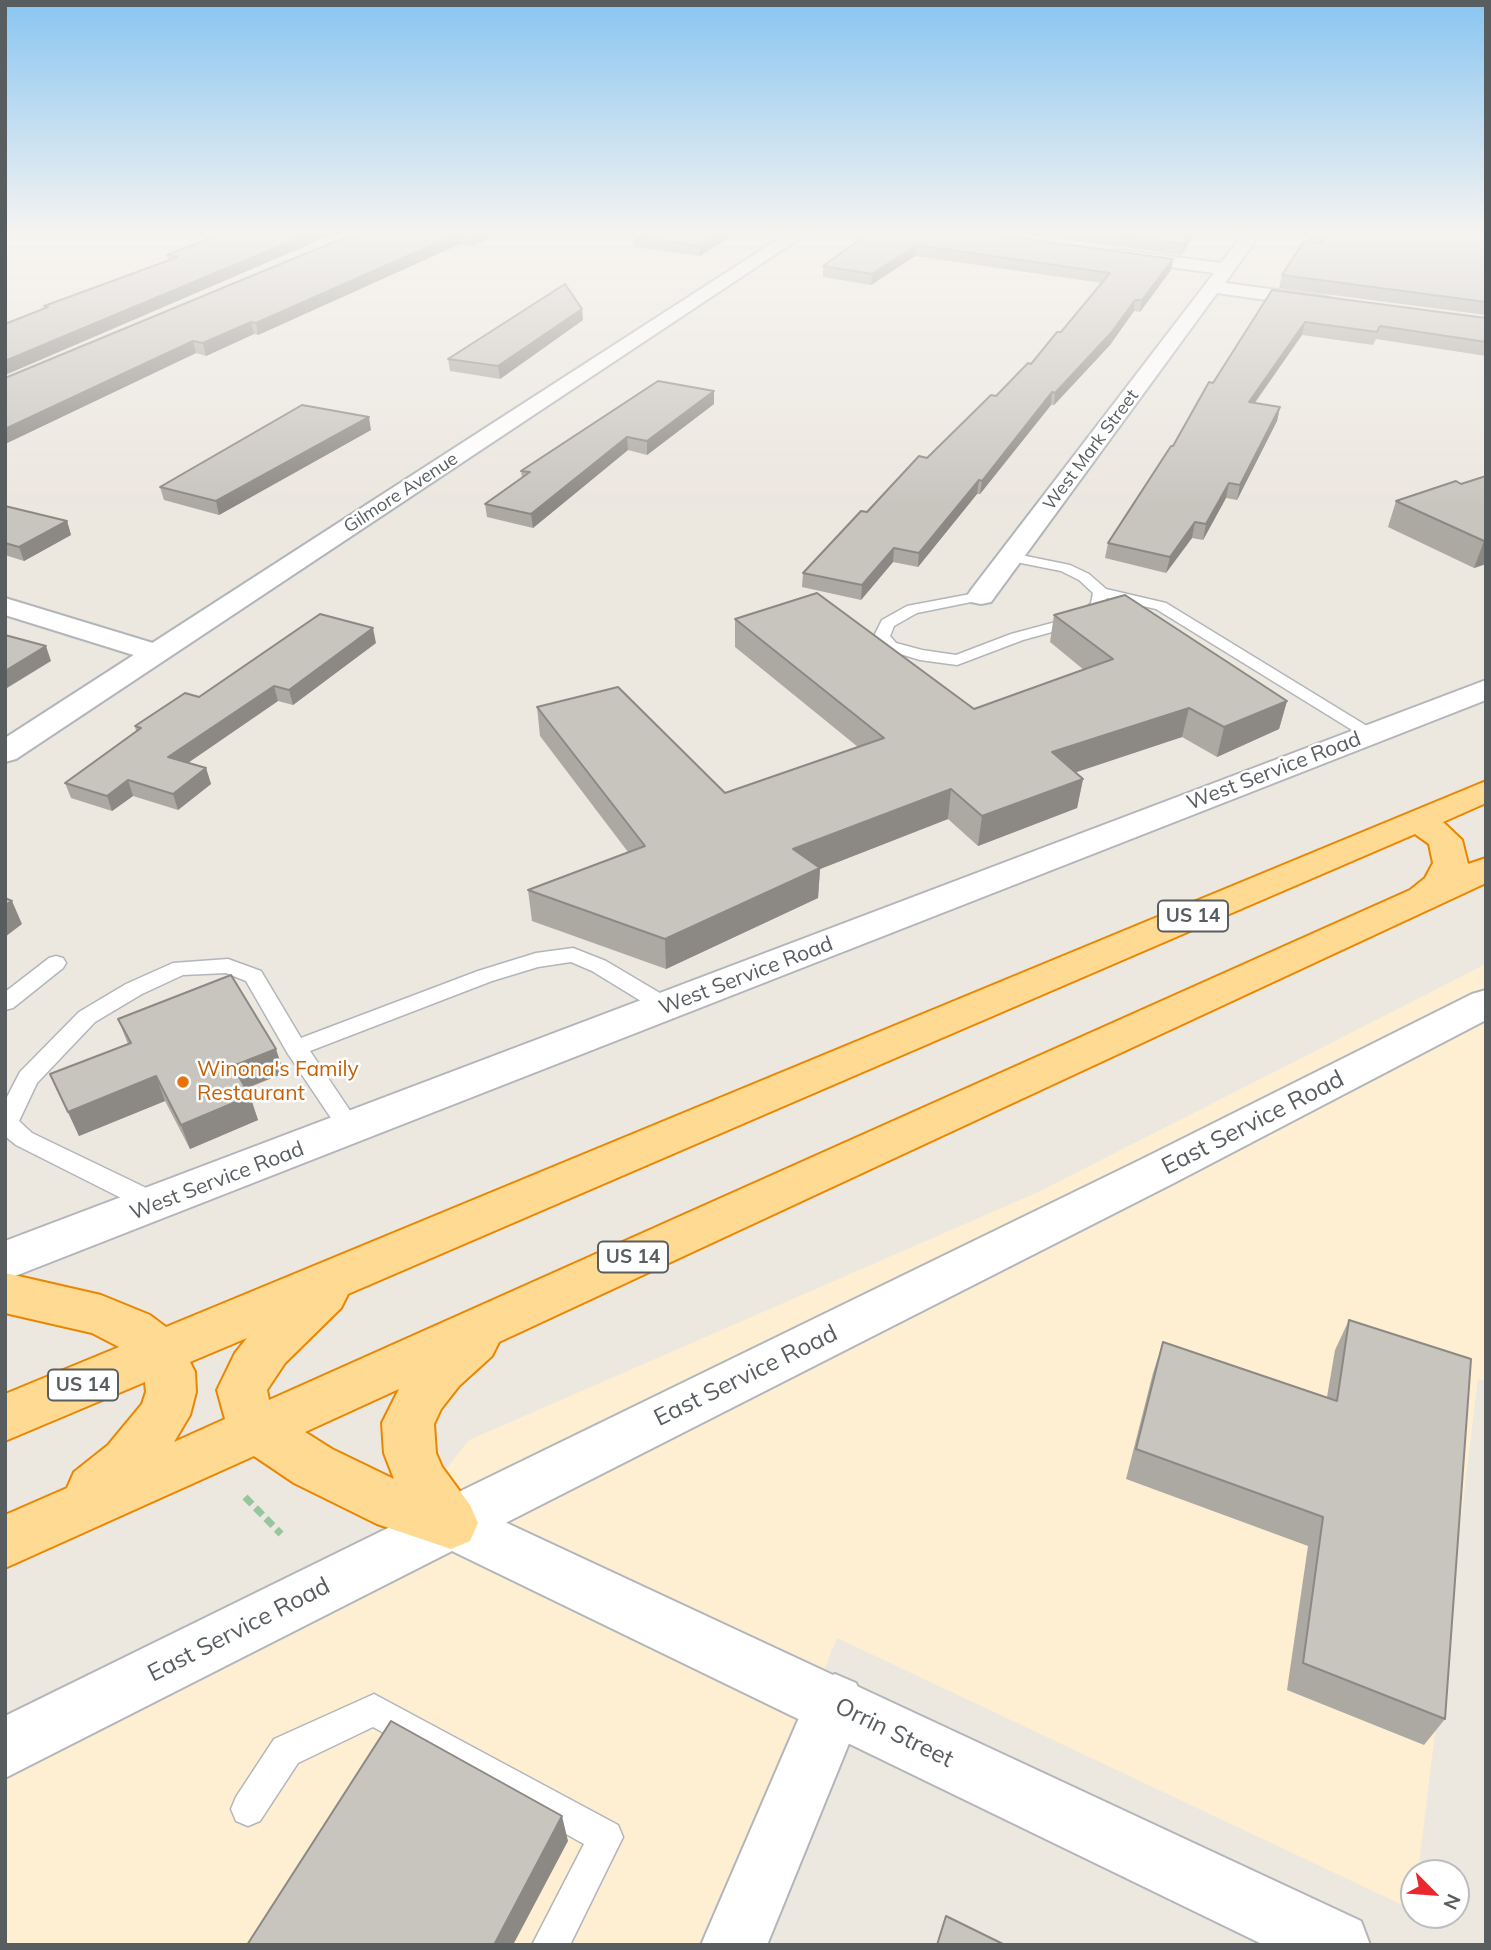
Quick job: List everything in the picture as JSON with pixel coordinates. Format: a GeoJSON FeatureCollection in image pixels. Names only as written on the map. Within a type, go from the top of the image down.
{"type":"FeatureCollection","features":[{"type":"Feature","properties":{"kind":"highway","name":"US 14"},"geometry":{"type":"LineString","coordinates":[[5,1418],[1486,791]]}},
{"type":"Feature","properties":{"kind":"highway"},"geometry":{"type":"LineString","coordinates":[[1419,820],[1445,840],[1451,863],[1439,885],[1422,899]]}},
{"type":"Feature","properties":{"kind":"highway","name":"US 14"},"geometry":{"type":"LineString","coordinates":[[24,1534],[1486,869]]}},
{"type":"Feature","properties":{"kind":"highway"},"geometry":{"type":"LineString","coordinates":[[346,1274],[288,1326],[253,1368],[242,1390],[245,1408],[257,1430],[313,1466],[396,1506],[451,1523]]}},
{"type":"Feature","properties":{"kind":"highway"},"geometry":{"type":"LineString","coordinates":[[5,1293],[101,1315],[133,1330],[161,1352],[170,1372],[171,1392],[164,1415],[127,1462],[95,1489],[24,1534]]}},
{"type":"Feature","properties":{"kind":"highway"},"geometry":{"type":"LineString","coordinates":[[451,1523],[423,1485],[410,1453],[408,1423],[423,1393],[441,1371],[506,1316]]}},
{"type":"Feature","properties":{"kind":"street","name":"Gilmore Avenue"},"geometry":{"type":"LineString","coordinates":[[5,752],[659,325]]}},
{"type":"Feature","properties":{"kind":"street","name":"West Mark Street"},"geometry":{"type":"LineString","coordinates":[[981,596],[1185,325]]}},
{"type":"Feature","properties":{"kind":"street"},"geometry":{"type":"LineString","coordinates":[[5,606],[156,653]]}},
{"type":"Feature","properties":{"kind":"street","name":"West Service Road"},"geometry":{"type":"LineString","coordinates":[[5,1261],[1486,689]]}},
{"type":"Feature","properties":{"kind":"street","name":"East Service Road"},"geometry":{"type":"LineString","coordinates":[[5,1748],[1158,1171],[1486,1003]]}},
{"type":"Feature","properties":{"kind":"street","name":"Orrin Street"},"geometry":{"type":"LineString","coordinates":[[451,1523],[1337,1945]]}},
{"type":"Feature","properties":{"kind":"street"},"geometry":{"type":"LineString","coordinates":[[734,1945],[835,1704]]}},
{"type":"Feature","properties":{"kind":"lane"},"geometry":{"type":"LineString","coordinates":[[1010,557],[1065,568],[1084,577],[1101,592],[1161,606],[1371,733]]}},
{"type":"Feature","properties":{"kind":"lane"},"geometry":{"type":"LineString","coordinates":[[981,596],[912,609],[887,623],[882,636],[890,646],[920,655],[957,660],[1017,636],[1083,619],[1098,604],[1101,592]]}},
{"type":"Feature","properties":{"kind":"lane"},"geometry":{"type":"LineString","coordinates":[[296,1048],[485,976],[536,960],[573,955],[599,966],[667,1007]]}},
{"type":"Feature","properties":{"kind":"lane"},"geometry":{"type":"LineString","coordinates":[[5,1003],[56,963]]}},
{"type":"Feature","properties":{"kind":"lane"},"geometry":{"type":"LineString","coordinates":[[156,1204],[24,1139],[6,1123],[28,1078],[87,1017],[134,989],[180,968],[228,966],[254,976],[296,1048],[351,1129]]}},
{"type":"Feature","properties":{"kind":"lane"},"geometry":{"type":"LineString","coordinates":[[248,1809],[286,1751],[374,1710],[606,1837],[550,1945]]}},
{"type":"Feature","properties":{"kind":"path"},"geometry":{"type":"LineString","coordinates":[[245,1497],[281,1534]]}},
{"type":"Feature","properties":{"kind":"shaded area"},"geometry":{"type":"Polygon","coordinates":[[[1486,964],[1486,1381],[1478,1379],[1420,1859],[1400,1859],[1400,1904],[837,1638],[806,1716],[703,1945],[5,1945],[5,1726],[393,1535],[469,1440],[1038,1192],[1486,964]]]}},
{"type":"Feature","properties":{"kind":"building"},"geometry":{"type":"Polygon","coordinates":[[[5,325],[91,325],[5,361],[5,325]]]}},
{"type":"Feature","properties":{"kind":"building"},"geometry":{"type":"Polygon","coordinates":[[[133,325],[244,325],[203,343],[193,341],[5,429],[5,378],[133,325]]]}},
{"type":"Feature","properties":{"kind":"building"},"geometry":{"type":"Polygon","coordinates":[[[501,325],[558,325],[498,366],[448,359],[501,325]]]}},
{"type":"Feature","properties":{"kind":"building"},"geometry":{"type":"Polygon","coordinates":[[[1067,325],[1117,325],[1055,393],[1052,392],[982,481],[979,480],[919,553],[894,548],[862,585],[803,573],[861,511],[867,512],[919,456],[927,458],[991,395],[996,396],[1028,363],[1031,364],[1057,332],[1061,332],[1067,325]]]}},
{"type":"Feature","properties":{"kind":"building"},"geometry":{"type":"Polygon","coordinates":[[[1250,325],[1303,325],[1249,402],[1280,407],[1240,485],[1229,483],[1206,524],[1195,522],[1170,557],[1108,543],[1173,446],[1209,382],[1213,383],[1250,325]]]}},
{"type":"Feature","properties":{"kind":"building"},"geometry":{"type":"Polygon","coordinates":[[[1327,325],[1486,325],[1486,342],[1380,326],[1377,332],[1327,325]]]}},
{"type":"Feature","properties":{"kind":"building"},"geometry":{"type":"Polygon","coordinates":[[[658,381],[714,391],[647,441],[627,437],[531,514],[485,504],[530,472],[521,471],[658,381]]]}},
{"type":"Feature","properties":{"kind":"building"},"geometry":{"type":"Polygon","coordinates":[[[302,405],[369,417],[216,501],[160,487],[302,405]]]}},
{"type":"Feature","properties":{"kind":"building"},"geometry":{"type":"Polygon","coordinates":[[[1486,476],[1486,541],[1396,501],[1456,481],[1461,484],[1486,476]]]}},
{"type":"Feature","properties":{"kind":"building"},"geometry":{"type":"Polygon","coordinates":[[[5,506],[67,521],[19,547],[5,543],[5,506]]]}},
{"type":"Feature","properties":{"kind":"building"},"geometry":{"type":"Polygon","coordinates":[[[817,593],[974,709],[1113,659],[1054,615],[1125,595],[1287,701],[1224,727],[1189,708],[1052,752],[1083,779],[982,816],[951,789],[793,849],[820,868],[665,939],[528,890],[645,846],[537,707],[618,687],[725,793],[884,738],[735,619],[817,593]]]}},
{"type":"Feature","properties":{"kind":"building"},"geometry":{"type":"Polygon","coordinates":[[[320,614],[373,628],[289,690],[274,686],[168,757],[206,768],[173,794],[128,780],[107,796],[65,783],[141,728],[135,726],[185,693],[199,697],[320,614]]]}},
{"type":"Feature","properties":{"kind":"building"},"geometry":{"type":"Polygon","coordinates":[[[5,635],[46,646],[5,671],[5,635]]]}},
{"type":"Feature","properties":{"kind":"building","name":"Winona's Family Restaurant"},"geometry":{"type":"Polygon","coordinates":[[[231,975],[276,1049],[233,1066],[250,1096],[181,1125],[156,1076],[68,1112],[50,1074],[131,1043],[118,1019],[231,975]]]}},
{"type":"Feature","properties":{"kind":"building"},"geometry":{"type":"Polygon","coordinates":[[[1349,1320],[1471,1359],[1445,1719],[1303,1663],[1323,1517],[1136,1449],[1163,1342],[1337,1401],[1349,1320]]]}},
{"type":"Feature","properties":{"kind":"building"},"geometry":{"type":"Polygon","coordinates":[[[391,1721],[562,1816],[494,1945],[247,1945],[391,1721]]]}},
{"type":"Feature","properties":{"kind":"building"},"geometry":{"type":"Polygon","coordinates":[[[946,1916],[1005,1945],[937,1945],[946,1916]]]}},
{"type":"Feature","properties":{"kind":"place","name":"Winona's Family Restaurant"},"geometry":{"type":"Point","coordinates":[183,1082]}}]}
